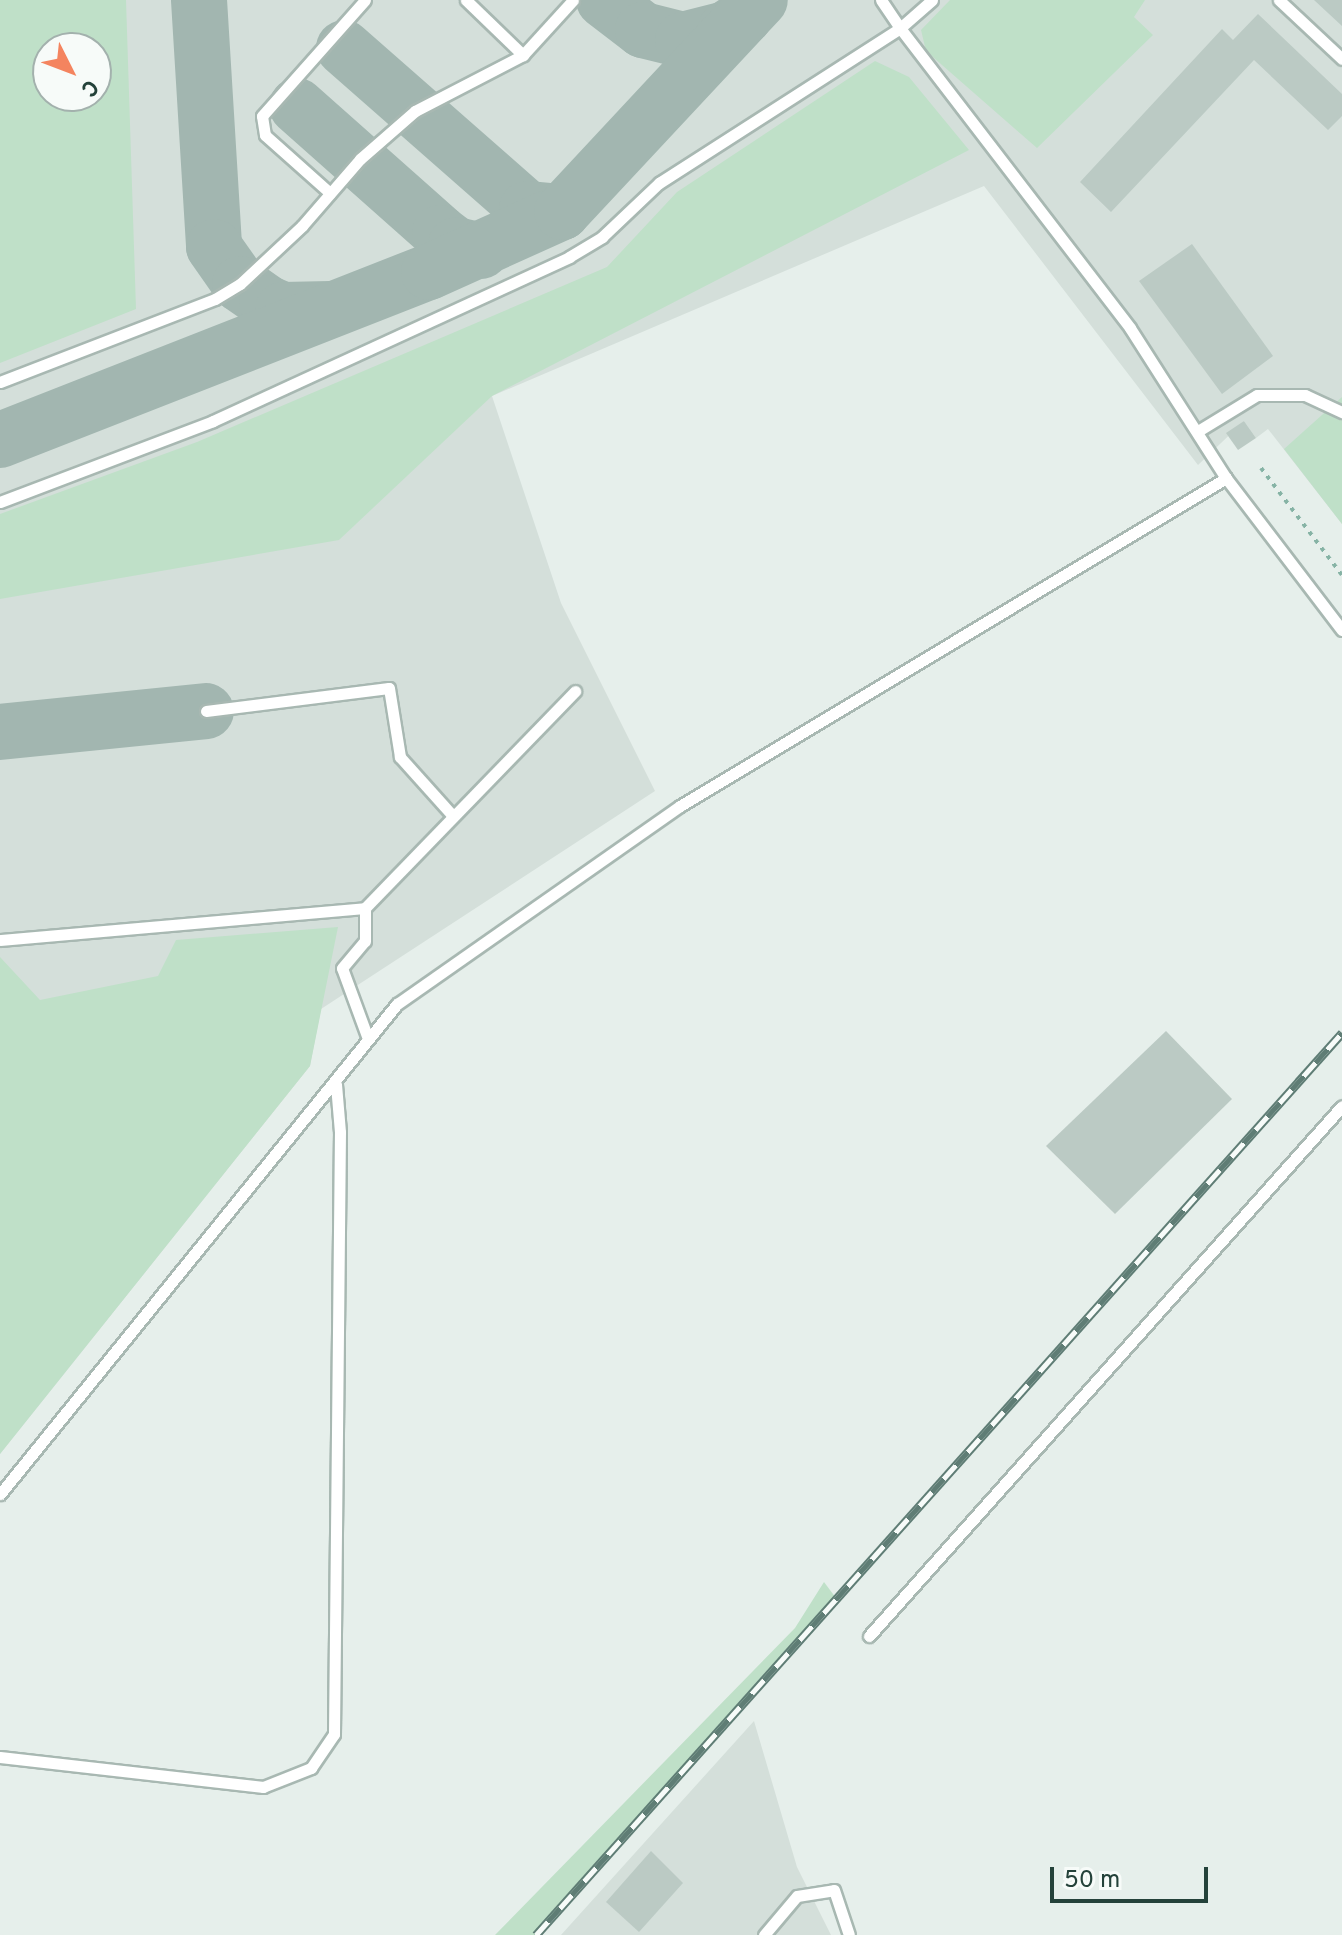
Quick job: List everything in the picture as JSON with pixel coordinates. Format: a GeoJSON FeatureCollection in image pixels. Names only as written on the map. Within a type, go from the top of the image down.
{"type":"FeatureCollection","features":[{"type":"Feature","properties":{"kind":"lane"},"geometry":{"type":"LineString","coordinates":[[330,193],[265,135],[262,116],[365,0]]}},
{"type":"Feature","properties":{"kind":"lane"},"geometry":{"type":"LineString","coordinates":[[466,0],[523,55]]}},
{"type":"Feature","properties":{"kind":"lane"},"geometry":{"type":"LineString","coordinates":[[0,382],[215,299],[240,284],[415,111],[523,55],[573,0]]}},
{"type":"Feature","properties":{"kind":"lane"},"geometry":{"type":"LineString","coordinates":[[881,0],[1130,328],[1226,478],[1342,630]]}},
{"type":"Feature","properties":{"kind":"lane"},"geometry":{"type":"LineString","coordinates":[[0,502],[213,421],[569,257],[602,237],[659,183],[900,28],[932,0]]}},
{"type":"Feature","properties":{"kind":"lane"},"geometry":{"type":"LineString","coordinates":[[1279,0],[1342,59]]}},
{"type":"Feature","properties":{"kind":"lane"},"geometry":{"type":"LineString","coordinates":[[1198,431],[1257,395],[1305,395],[1342,412]]}},
{"type":"Feature","properties":{"kind":"lane"},"geometry":{"type":"LineString","coordinates":[[0,1494],[336,1084],[367,1036],[397,1004],[680,806],[1226,478]]}},
{"type":"Feature","properties":{"kind":"lane"},"geometry":{"type":"LineString","coordinates":[[206,711],[389,688],[400,757],[452,815]]}},
{"type":"Feature","properties":{"kind":"lane"},"geometry":{"type":"LineString","coordinates":[[0,940],[365,908],[575,691]]}},
{"type":"Feature","properties":{"kind":"lane"},"geometry":{"type":"LineString","coordinates":[[365,908],[365,941],[342,968],[367,1036]]}},
{"type":"Feature","properties":{"kind":"lane"},"geometry":{"type":"LineString","coordinates":[[0,1757],[263,1787],[311,1768],[334,1734],[340,1132],[336,1084]]}},
{"type":"Feature","properties":{"kind":"lane"},"geometry":{"type":"LineString","coordinates":[[869,1636],[1342,1106]]}},
{"type":"Feature","properties":{"kind":"lane"},"geometry":{"type":"LineString","coordinates":[[764,1935],[797,1896],[834,1890],[849,1935]]}},
{"type":"Feature","properties":{"kind":"path"},"geometry":{"type":"LineString","coordinates":[[1261,468],[1342,575]]}},
{"type":"Feature","properties":{"kind":"shaded area"},"geometry":{"type":"Polygon","coordinates":[[[0,0],[1342,0],[1342,524],[1268,429],[1256,438],[1244,421],[1198,465],[984,186],[492,396],[561,603],[655,791],[321,1009],[310,1066],[0,1454],[0,0]]]}},
{"type":"Feature","properties":{"kind":"shaded area"},"geometry":{"type":"Polygon","coordinates":[[[754,1721],[797,1867],[831,1935],[561,1935],[754,1721]]]}},
{"type":"Feature","properties":{"kind":"green space"},"geometry":{"type":"Polygon","coordinates":[[[0,0],[126,0],[136,309],[0,363],[0,0]]]}},
{"type":"Feature","properties":{"kind":"green space"},"geometry":{"type":"Polygon","coordinates":[[[950,0],[1145,0],[1134,17],[1153,35],[1037,148],[926,51],[921,30],[950,0]]]}},
{"type":"Feature","properties":{"kind":"green space"},"geometry":{"type":"Polygon","coordinates":[[[875,61],[909,77],[969,150],[492,396],[339,540],[0,599],[0,514],[197,442],[607,267],[677,192],[875,61]]]}},
{"type":"Feature","properties":{"kind":"green space"},"geometry":{"type":"Polygon","coordinates":[[[1342,397],[1342,524],[1284,449],[1342,397]]]}},
{"type":"Feature","properties":{"kind":"green space"},"geometry":{"type":"Polygon","coordinates":[[[338,927],[310,1066],[0,1454],[0,957],[40,1000],[158,976],[176,940],[338,927]]]}},
{"type":"Feature","properties":{"kind":"green space"},"geometry":{"type":"Polygon","coordinates":[[[824,1582],[836,1598],[536,1935],[495,1935],[795,1628],[824,1582]]]}},
{"type":"Feature","properties":{"kind":"building"},"geometry":{"type":"Polygon","coordinates":[[[1314,0],[1342,0],[1342,26],[1314,0]]]}},
{"type":"Feature","properties":{"kind":"building"},"geometry":{"type":"Polygon","coordinates":[[[1258,14],[1342,94],[1342,116],[1328,130],[1254,60],[1111,212],[1080,182],[1222,29],[1233,40],[1258,14]]]}},
{"type":"Feature","properties":{"kind":"building"},"geometry":{"type":"Polygon","coordinates":[[[1192,244],[1273,356],[1222,394],[1139,281],[1192,244]]]}},
{"type":"Feature","properties":{"kind":"building"},"geometry":{"type":"Polygon","coordinates":[[[1244,421],[1256,438],[1238,450],[1226,433],[1244,421]]]}},
{"type":"Feature","properties":{"kind":"building"},"geometry":{"type":"Polygon","coordinates":[[[1166,1031],[1232,1099],[1115,1214],[1046,1146],[1166,1031]]]}},
{"type":"Feature","properties":{"kind":"building"},"geometry":{"type":"Polygon","coordinates":[[[651,1851],[683,1883],[639,1932],[606,1902],[651,1851]]]}},
{"type":"Feature","properties":{"kind":"taxiway"},"geometry":{"type":"LineString","coordinates":[[199,0],[214,247],[240,284],[267,303],[283,310],[331,309]]}},
{"type":"Feature","properties":{"kind":"taxiway"},"geometry":{"type":"LineString","coordinates":[[604,0],[643,30],[683,40],[726,29],[744,17]]}},
{"type":"Feature","properties":{"kind":"taxiway"},"geometry":{"type":"LineString","coordinates":[[0,440],[429,272],[562,212],[760,0]]}},
{"type":"Feature","properties":{"kind":"taxiway"},"geometry":{"type":"LineString","coordinates":[[344,48],[527,209],[562,212]]}},
{"type":"Feature","properties":{"kind":"taxiway"},"geometry":{"type":"LineString","coordinates":[[297,106],[440,233],[456,245],[481,251]]}},
{"type":"Feature","properties":{"kind":"taxiway"},"geometry":{"type":"LineString","coordinates":[[0,732],[206,711]]}},
{"type":"Feature","properties":{"kind":"railway"},"geometry":{"type":"LineString","coordinates":[[536,1935],[1342,1033]]}}]}
